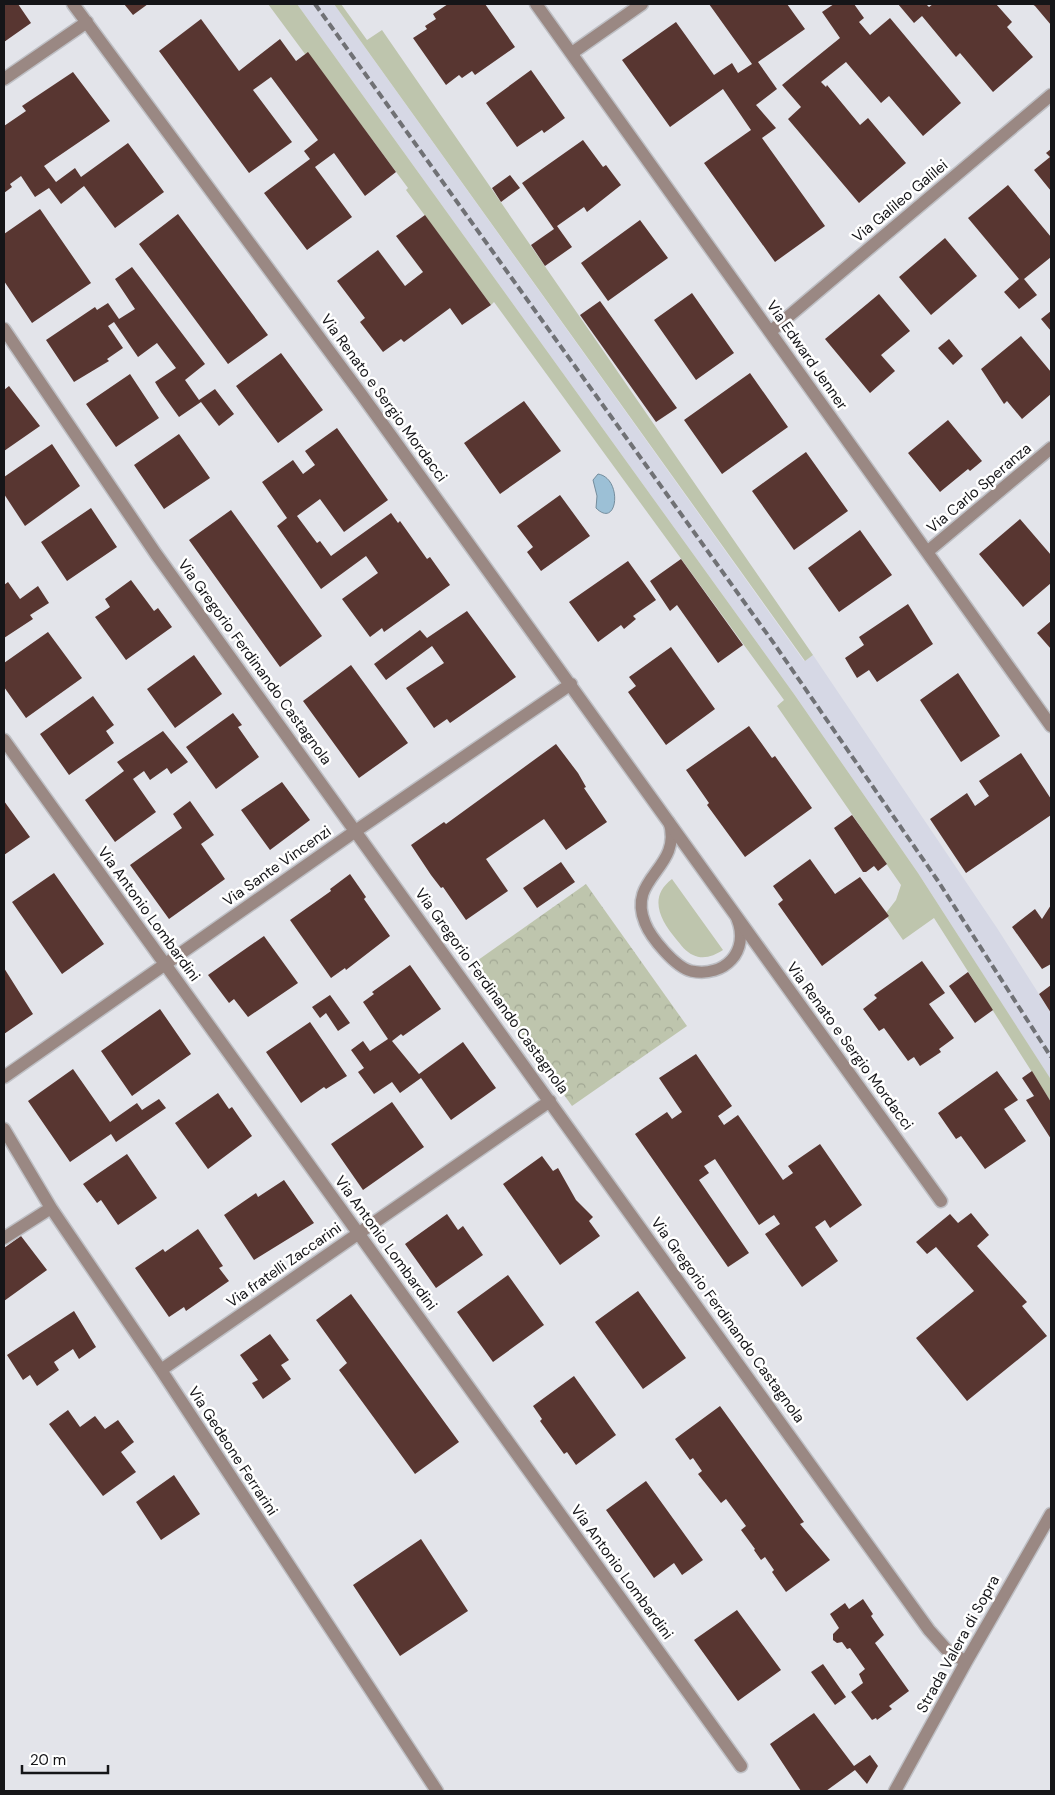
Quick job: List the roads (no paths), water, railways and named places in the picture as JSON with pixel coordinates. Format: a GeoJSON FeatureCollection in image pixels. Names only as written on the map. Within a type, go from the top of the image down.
{"type":"FeatureCollection","features":[{"type":"Feature","properties":{"kind":"street","name":"Via Renato e Sergio Mordacci"},"geometry":{"type":"LineString","coordinates":[[73,4],[336,360],[571,684],[941,1201]]}},
{"type":"Feature","properties":{"kind":"street","name":"Via Edward Jenner"},"geometry":{"type":"LineString","coordinates":[[536,4],[1051,726]]}},
{"type":"Feature","properties":{"kind":"street"},"geometry":{"type":"LineString","coordinates":[[572,54],[642,4]]}},
{"type":"Feature","properties":{"kind":"street"},"geometry":{"type":"LineString","coordinates":[[4,79],[86,22]]}},
{"type":"Feature","properties":{"kind":"street","name":"Via Galileo Galilei"},"geometry":{"type":"LineString","coordinates":[[770,332],[1051,95]]}},
{"type":"Feature","properties":{"kind":"street","name":"Via Gregorio Ferdinando Castagnola"},"geometry":{"type":"LineString","coordinates":[[4,329],[156,554],[357,830],[929,1630],[946,1649],[966,1662]]}},
{"type":"Feature","properties":{"kind":"street","name":"Via Carlo Speranza"},"geometry":{"type":"LineString","coordinates":[[927,552],[1051,448]]}},
{"type":"Feature","properties":{"kind":"street","name":"Via Sante Vincenzi"},"geometry":{"type":"LineString","coordinates":[[4,1077],[357,830],[571,684]]}},
{"type":"Feature","properties":{"kind":"street","name":"Via Antonio Lombardini"},"geometry":{"type":"LineString","coordinates":[[4,740],[741,1766]]}},
{"type":"Feature","properties":{"kind":"street","name":"Via fratelli Zaccarini"},"geometry":{"type":"LineString","coordinates":[[161,1370],[550,1100]]}},
{"type":"Feature","properties":{"kind":"street","name":"Via Gedeone Ferrarini"},"geometry":{"type":"LineString","coordinates":[[4,1128],[51,1208],[161,1370],[437,1791]]}},
{"type":"Feature","properties":{"kind":"street"},"geometry":{"type":"LineString","coordinates":[[4,1238],[51,1208]]}},
{"type":"Feature","properties":{"kind":"street","name":"Strada Valera di Sopra"},"geometry":{"type":"LineString","coordinates":[[895,1791],[1051,1514]]}},
{"type":"Feature","properties":{"kind":"lane","name":"Via Renato e Sergio Mordacci"},"geometry":{"type":"LineString","coordinates":[[664,814],[671,831],[671,849],[668,857],[649,880],[642,896],[642,916],[651,934],[667,954],[682,967],[691,970],[711,971],[734,958],[742,943],[740,926],[732,910]]}},
{"type":"Feature","properties":{"kind":"water"},"geometry":{"type":"Polygon","coordinates":[[[598,474],[606,478],[614,492],[615,501],[609,513],[603,513],[596,508],[597,496],[593,480],[598,474]]]}},
{"type":"Feature","properties":{"kind":"railway"},"geometry":{"type":"LineString","coordinates":[[315,4],[775,645],[938,881],[1051,1057]]}}]}
